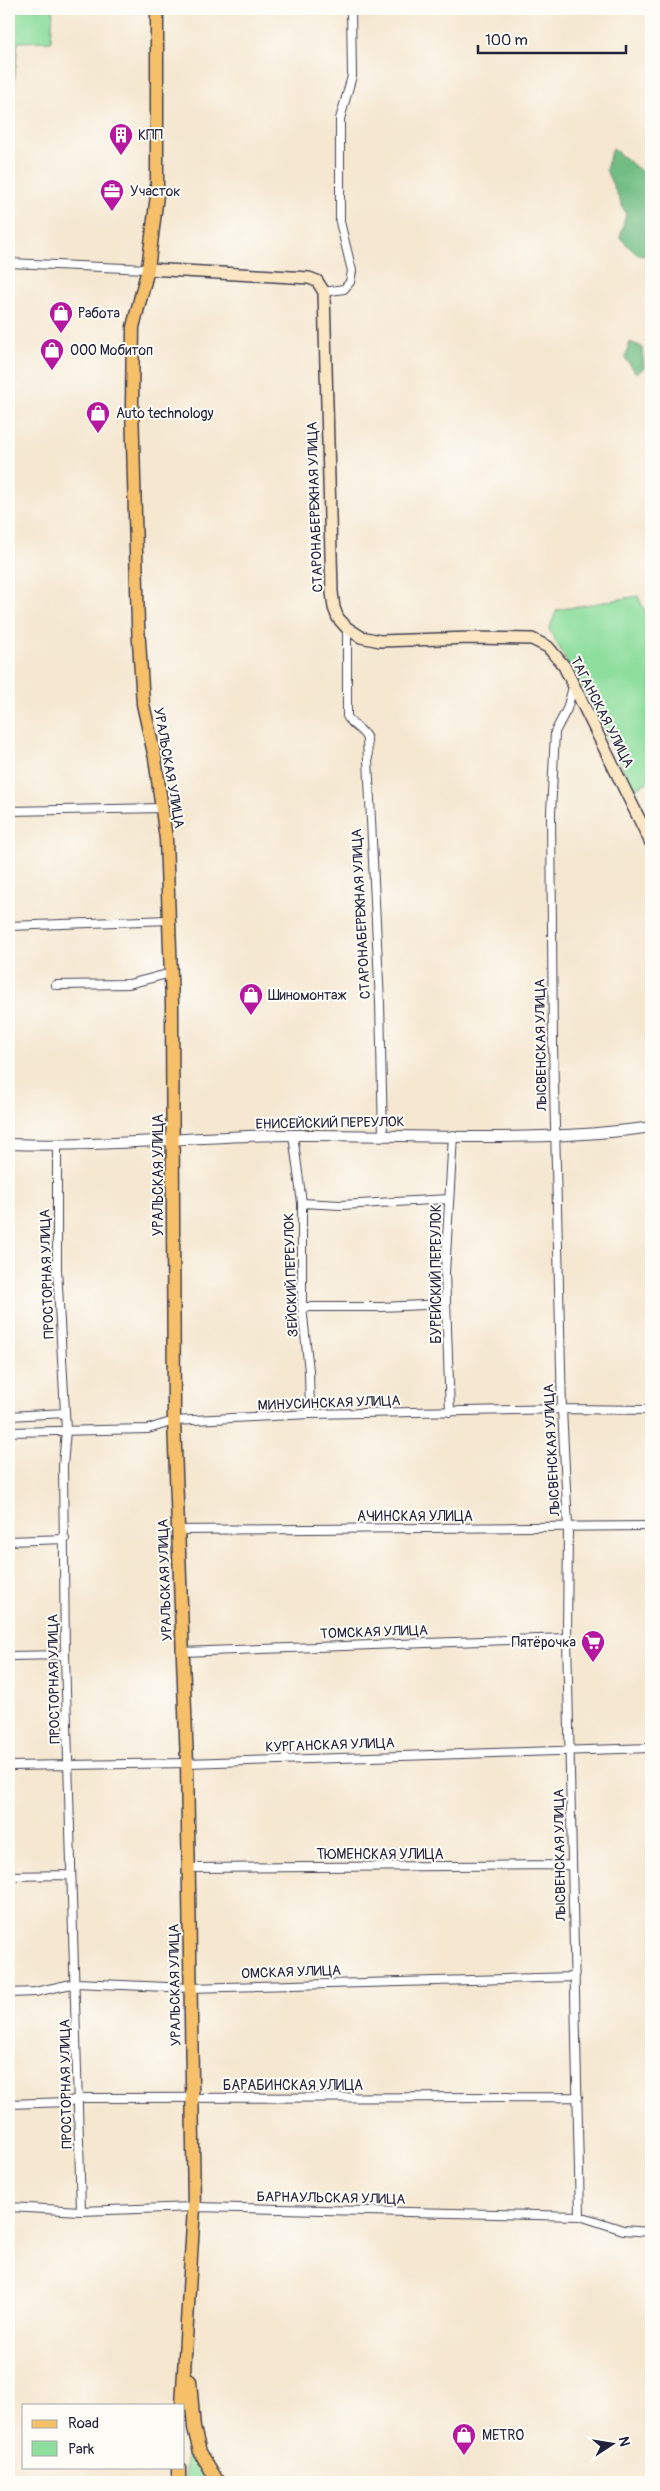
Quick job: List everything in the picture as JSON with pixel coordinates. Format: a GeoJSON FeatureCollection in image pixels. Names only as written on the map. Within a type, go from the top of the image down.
{"type":"FeatureCollection","features":[{"type":"Feature","properties":{"kind":"main road","name":"УРАЛЬСКАЯ УЛИЦА"},"geometry":{"type":"LineString","coordinates":[[157,9],[158,186],[148,268],[133,327],[133,503],[143,704],[163,808],[171,973],[174,1421],[187,1763],[194,2207],[182,2404]]}},
{"type":"Feature","properties":{"kind":"main road"},"geometry":{"type":"LineString","coordinates":[[148,268],[309,278],[317,281],[324,292]]}},
{"type":"Feature","properties":{"kind":"main road","name":"СТАРОНАБЕРЕЖНАЯ УЛИЦА"},"geometry":{"type":"LineString","coordinates":[[324,292],[332,592],[334,608],[347,628]]}},
{"type":"Feature","properties":{"kind":"main road","name":"ТАГАНСКАЯ УЛИЦА"},"geometry":{"type":"LineString","coordinates":[[347,628],[361,637],[380,641],[471,638],[532,639],[548,647],[564,666],[651,844]]}},
{"type":"Feature","properties":{"kind":"main road","name":"УРАЛЬСКАЯ УЛИЦА"},"geometry":{"type":"LineString","coordinates":[[187,2345],[194,2428],[200,2452],[218,2482]]}},
{"type":"Feature","properties":{"kind":"main road"},"geometry":{"type":"LineString","coordinates":[[179,2468],[179,2482]]}},
{"type":"Feature","properties":{"kind":"street"},"geometry":{"type":"LineString","coordinates":[[324,292],[344,289],[350,282],[352,271],[340,222],[340,119],[352,76],[351,9]]}},
{"type":"Feature","properties":{"kind":"street"},"geometry":{"type":"LineString","coordinates":[[9,263],[148,268]]}},
{"type":"Feature","properties":{"kind":"street","name":"СТАРОНАБЕРЕЖНАЯ УЛИЦА"},"geometry":{"type":"LineString","coordinates":[[347,628],[347,716],[350,722],[365,733],[367,739],[380,1002],[383,1135]]}},
{"type":"Feature","properties":{"kind":"street","name":"ЛЫСВЕНСКАЯ УЛИЦА"},"geometry":{"type":"LineString","coordinates":[[573,687],[567,709],[555,732],[552,750],[553,1026],[562,1409],[568,1527],[567,1638],[580,2216]]}},
{"type":"Feature","properties":{"kind":"street"},"geometry":{"type":"LineString","coordinates":[[9,811],[163,808]]}},
{"type":"Feature","properties":{"kind":"street"},"geometry":{"type":"LineString","coordinates":[[9,926],[169,920]]}},
{"type":"Feature","properties":{"kind":"street"},"geometry":{"type":"LineString","coordinates":[[56,985],[129,984],[171,973]]}},
{"type":"Feature","properties":{"kind":"street","name":"ЕНИСЕЙСКИЙ ПЕРЕУЛОК"},"geometry":{"type":"LineString","coordinates":[[9,1144],[57,1146],[293,1135],[556,1136],[651,1127]]}},
{"type":"Feature","properties":{"kind":"street","name":"ЗЕЙСКИЙ ПЕРЕУЛОК"},"geometry":{"type":"LineString","coordinates":[[293,1135],[302,1203],[302,1307],[309,1371],[310,1414]]}},
{"type":"Feature","properties":{"kind":"street","name":"БУРЕЙСКИЙ ПЕРЕУЛОК"},"geometry":{"type":"LineString","coordinates":[[450,1412],[445,1304],[450,1217],[448,1199],[453,1135]]}},
{"type":"Feature","properties":{"kind":"street","name":"ПРОСТОРНАЯ УЛИЦА"},"geometry":{"type":"LineString","coordinates":[[57,1146],[57,1268],[66,1430],[63,1466],[65,1655],[76,1983],[81,2211]]}},
{"type":"Feature","properties":{"kind":"street"},"geometry":{"type":"LineString","coordinates":[[302,1203],[341,1205],[448,1199]]}},
{"type":"Feature","properties":{"kind":"street"},"geometry":{"type":"LineString","coordinates":[[302,1307],[381,1307],[445,1304]]}},
{"type":"Feature","properties":{"kind":"street","name":"МИНУСИНСКАЯ УЛИЦА"},"geometry":{"type":"LineString","coordinates":[[9,1432],[148,1429],[174,1421],[310,1414],[562,1409],[651,1410]]}},
{"type":"Feature","properties":{"kind":"street"},"geometry":{"type":"LineString","coordinates":[[9,1416],[65,1413]]}},
{"type":"Feature","properties":{"kind":"street","name":"АЧИНСКАЯ УЛИЦА"},"geometry":{"type":"LineString","coordinates":[[178,1530],[651,1526]]}},
{"type":"Feature","properties":{"kind":"street"},"geometry":{"type":"LineString","coordinates":[[9,1541],[65,1540]]}},
{"type":"Feature","properties":{"kind":"street","name":"ТОМСКАЯ УЛИЦА"},"geometry":{"type":"LineString","coordinates":[[182,1652],[567,1638]]}},
{"type":"Feature","properties":{"kind":"street"},"geometry":{"type":"LineString","coordinates":[[9,1656],[65,1655]]}},
{"type":"Feature","properties":{"kind":"street","name":"КУРГАНСКАЯ УЛИЦА"},"geometry":{"type":"LineString","coordinates":[[9,1766],[187,1763],[570,1749],[651,1748]]}},
{"type":"Feature","properties":{"kind":"street","name":"ТЮМЕНСКАЯ УЛИЦА"},"geometry":{"type":"LineString","coordinates":[[188,1868],[572,1865]]}},
{"type":"Feature","properties":{"kind":"street"},"geometry":{"type":"LineString","coordinates":[[9,1876],[71,1875]]}},
{"type":"Feature","properties":{"kind":"street","name":"ОМСКАЯ УЛИЦА"},"geometry":{"type":"LineString","coordinates":[[9,1993],[35,1992],[76,1983],[190,1988],[575,1977]]}},
{"type":"Feature","properties":{"kind":"street","name":"БАРАБИНСКАЯ УЛИЦА"},"geometry":{"type":"LineString","coordinates":[[9,2104],[68,2102],[79,2098],[578,2097]]}},
{"type":"Feature","properties":{"kind":"street","name":"БАРНАУЛЬСКАЯ УЛИЦА"},"geometry":{"type":"LineString","coordinates":[[9,2208],[81,2211],[194,2207],[580,2216],[622,2230],[651,2232]]}},
{"type":"Feature","properties":{"kind":"green space"},"geometry":{"type":"Polygon","coordinates":[[[9,9],[53,9],[51,41],[18,42],[9,140],[9,9]]]}},
{"type":"Feature","properties":{"kind":"green space"},"geometry":{"type":"Polygon","coordinates":[[[612,148],[646,175],[651,193],[651,258],[636,254],[620,238],[626,214],[606,170],[612,148]]]}},
{"type":"Feature","properties":{"kind":"green space"},"geometry":{"type":"Polygon","coordinates":[[[630,342],[642,347],[644,368],[636,373],[625,358],[630,342]]]}},
{"type":"Feature","properties":{"kind":"green space"},"geometry":{"type":"Polygon","coordinates":[[[638,596],[651,626],[651,780],[634,789],[549,629],[557,610],[638,596]]]}},
{"type":"Feature","properties":{"kind":"green space"},"geometry":{"type":"Polygon","coordinates":[[[187,2438],[210,2474],[185,2482],[187,2438]]]}},
{"type":"Feature","properties":{"kind":"place","name":"КПП"},"geometry":{"type":"Point","coordinates":[121,156]}},
{"type":"Feature","properties":{"kind":"place","name":"Участок"},"geometry":{"type":"Point","coordinates":[112,212]}},
{"type":"Feature","properties":{"kind":"place","name":"Работа"},"geometry":{"type":"Point","coordinates":[61,334]}},
{"type":"Feature","properties":{"kind":"place","name":"ООО Мобитоп"},"geometry":{"type":"Point","coordinates":[52,371]}},
{"type":"Feature","properties":{"kind":"place","name":"Auto technology"},"geometry":{"type":"Point","coordinates":[98,434]}},
{"type":"Feature","properties":{"kind":"place","name":"Шиномонтаж"},"geometry":{"type":"Point","coordinates":[251,1016]}},
{"type":"Feature","properties":{"kind":"place","name":"Пятёрочка"},"geometry":{"type":"Point","coordinates":[593,1663]}},
{"type":"Feature","properties":{"kind":"place","name":"METRO"},"geometry":{"type":"Point","coordinates":[464,2456]}}]}
